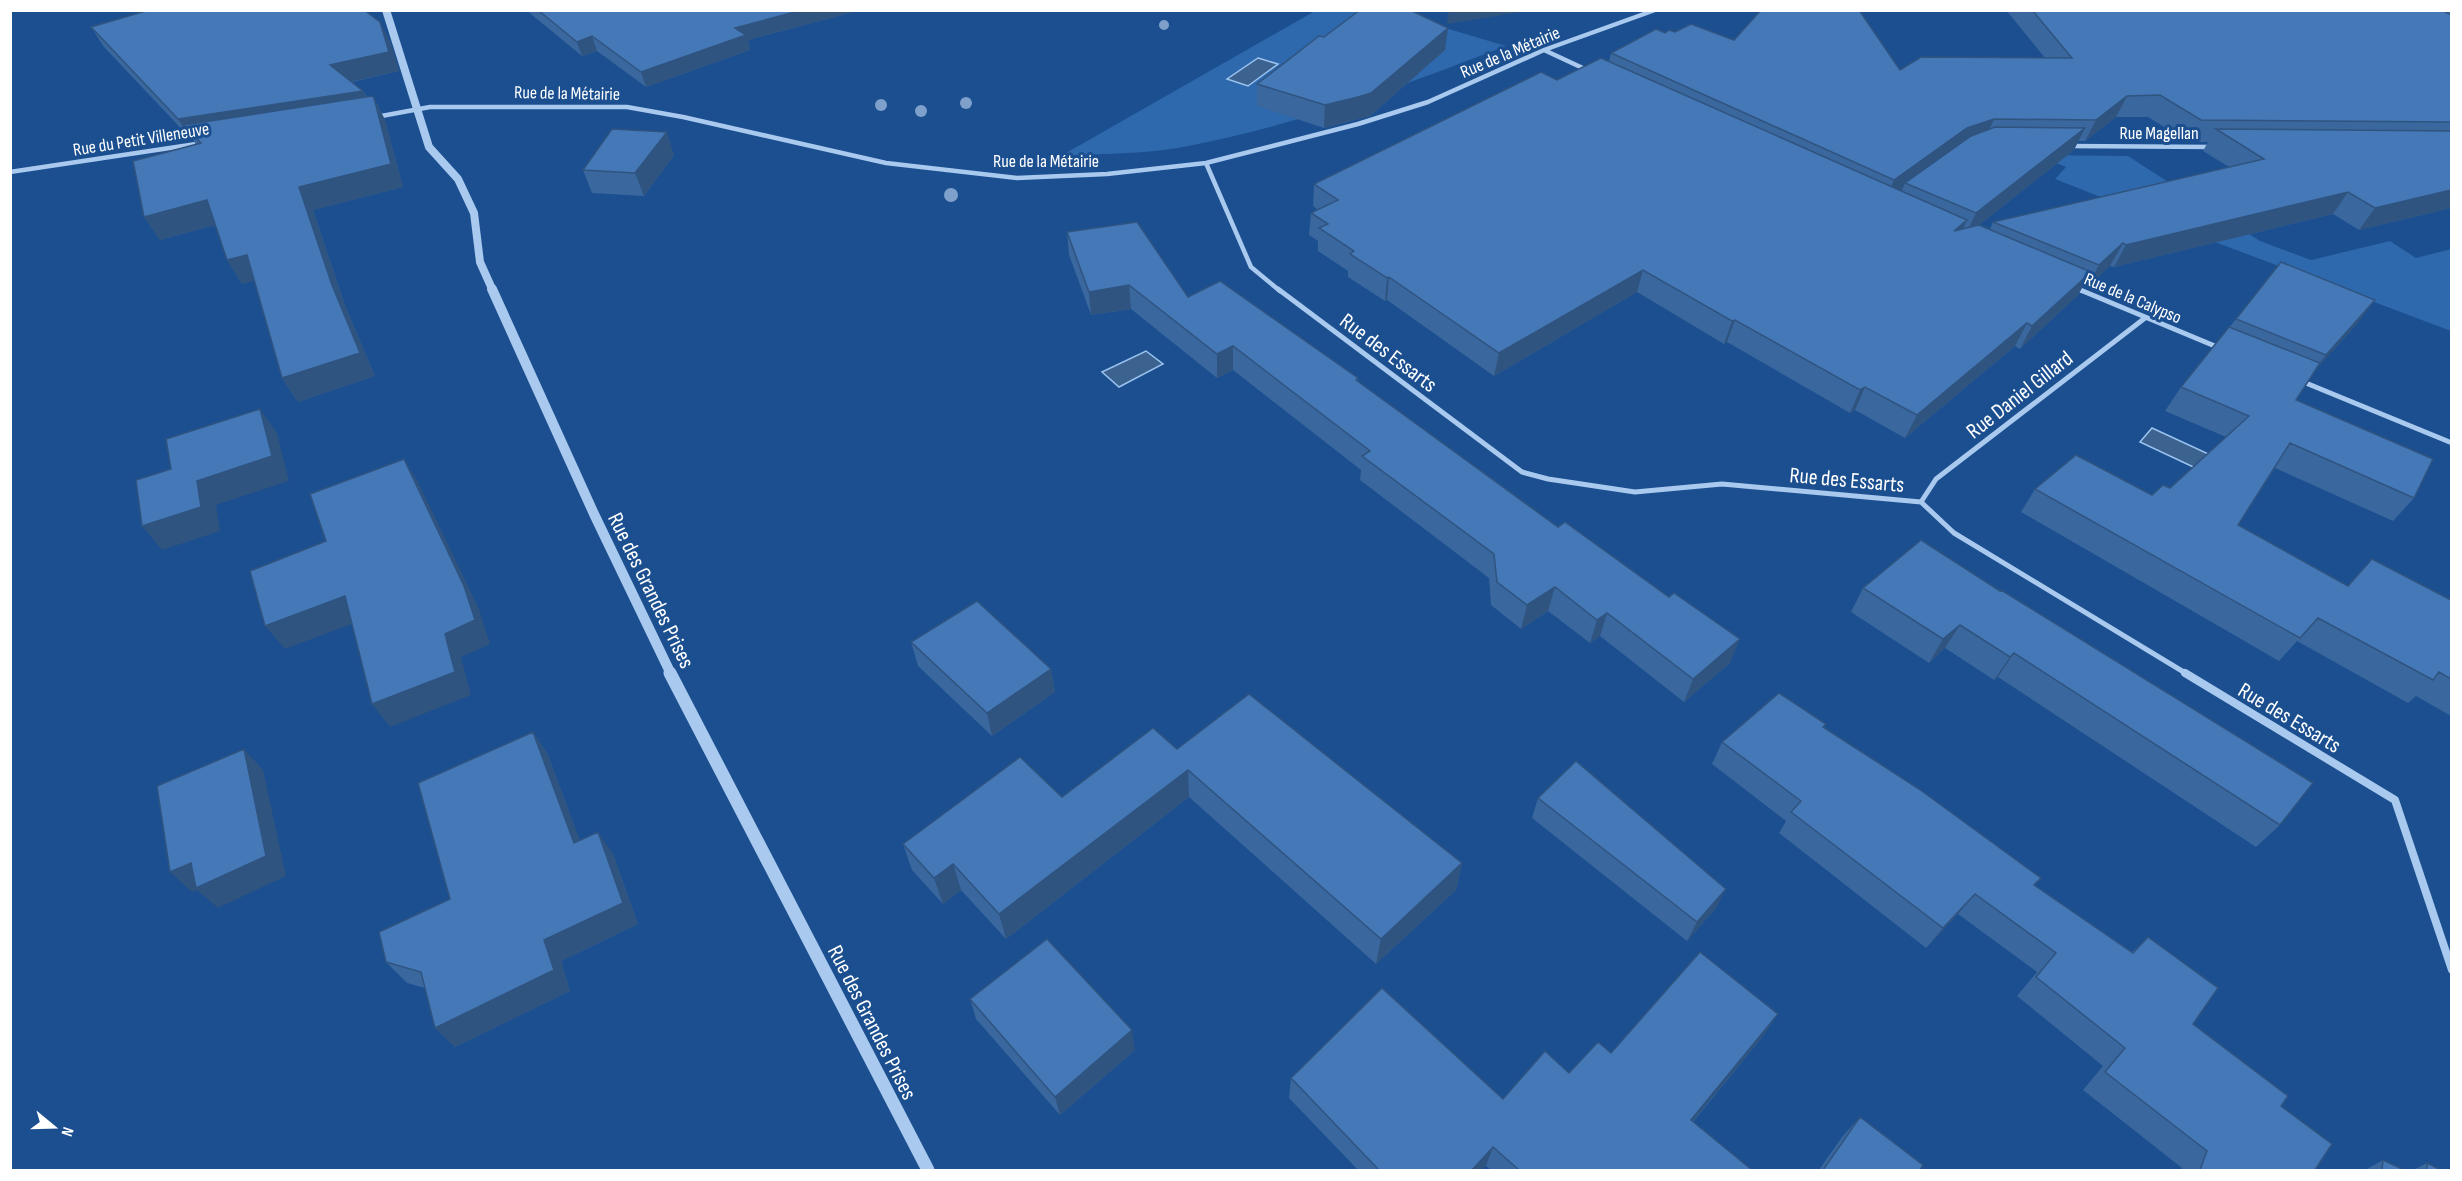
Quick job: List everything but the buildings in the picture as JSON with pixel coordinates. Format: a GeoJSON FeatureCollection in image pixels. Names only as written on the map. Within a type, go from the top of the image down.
{"type":"FeatureCollection","features":[{"type":"Feature","properties":{"kind":"street","name":"Rue des Grandes Prises"},"geometry":{"type":"LineString","coordinates":[[386,10],[429,147],[458,179],[474,213],[480,262],[594,514],[675,684],[928,1170]]}},
{"type":"Feature","properties":{"kind":"street","name":"Rue de la Métairie"},"geometry":{"type":"LineString","coordinates":[[417,110],[483,106],[627,107],[683,117],[886,163],[1017,178],[1107,174],[1206,163],[1358,124],[1428,102],[1544,50],[1654,10]]}},
{"type":"Feature","properties":{"kind":"street"},"geometry":{"type":"LineString","coordinates":[[1544,50],[1594,73]]}},
{"type":"Feature","properties":{"kind":"street"},"geometry":{"type":"LineString","coordinates":[[369,118],[417,110]]}},
{"type":"Feature","properties":{"kind":"street","name":"Rue du Petit Villeneuve"},"geometry":{"type":"LineString","coordinates":[[10,172],[207,142]]}},
{"type":"Feature","properties":{"kind":"street","name":"Rue Magellan"},"geometry":{"type":"LineString","coordinates":[[2060,146],[2226,147]]}},
{"type":"Feature","properties":{"kind":"street","name":"Rue des Essarts"},"geometry":{"type":"LineString","coordinates":[[1206,163],[1251,267],[1296,304],[1522,472],[1548,479],[1635,492],[1722,484],[1921,502],[1954,533],[2395,800],[2451,970]]}},
{"type":"Feature","properties":{"kind":"street","name":"Rue de la Calypso"},"geometry":{"type":"LineString","coordinates":[[2069,286],[2232,354]]}},
{"type":"Feature","properties":{"kind":"street","name":"Rue Daniel Gillard"},"geometry":{"type":"LineString","coordinates":[[1921,502],[1936,479],[2145,318]]}},
{"type":"Feature","properties":{"kind":"street"},"geometry":{"type":"LineString","coordinates":[[2298,380],[2451,443]]}},
{"type":"Feature","properties":{"kind":"shaded area"},"geometry":{"type":"Polygon","coordinates":[[[1315,11],[1388,11],[1506,46],[1347,104],[1225,138],[1155,151],[1069,156],[1066,153],[1315,11]]]}},
{"type":"Feature","properties":{"kind":"shaded area"},"geometry":{"type":"Polygon","coordinates":[[[1258,58],[1278,64],[1248,86],[1227,79],[1258,58]]]}},
{"type":"Feature","properties":{"kind":"shaded area"},"geometry":{"type":"Polygon","coordinates":[[[2037,155],[2128,156],[2260,241],[2311,260],[2390,241],[2416,258],[2451,249],[2451,331],[2055,179],[2066,167],[2037,155]]]}},
{"type":"Feature","properties":{"kind":"shaded area"},"geometry":{"type":"Polygon","coordinates":[[[1146,351],[1163,364],[1119,387],[1102,372],[1146,351]]]}},
{"type":"Feature","properties":{"kind":"shaded area"},"geometry":{"type":"Polygon","coordinates":[[[2152,428],[2215,457],[2204,472],[2140,442],[2152,428]]]}}]}
